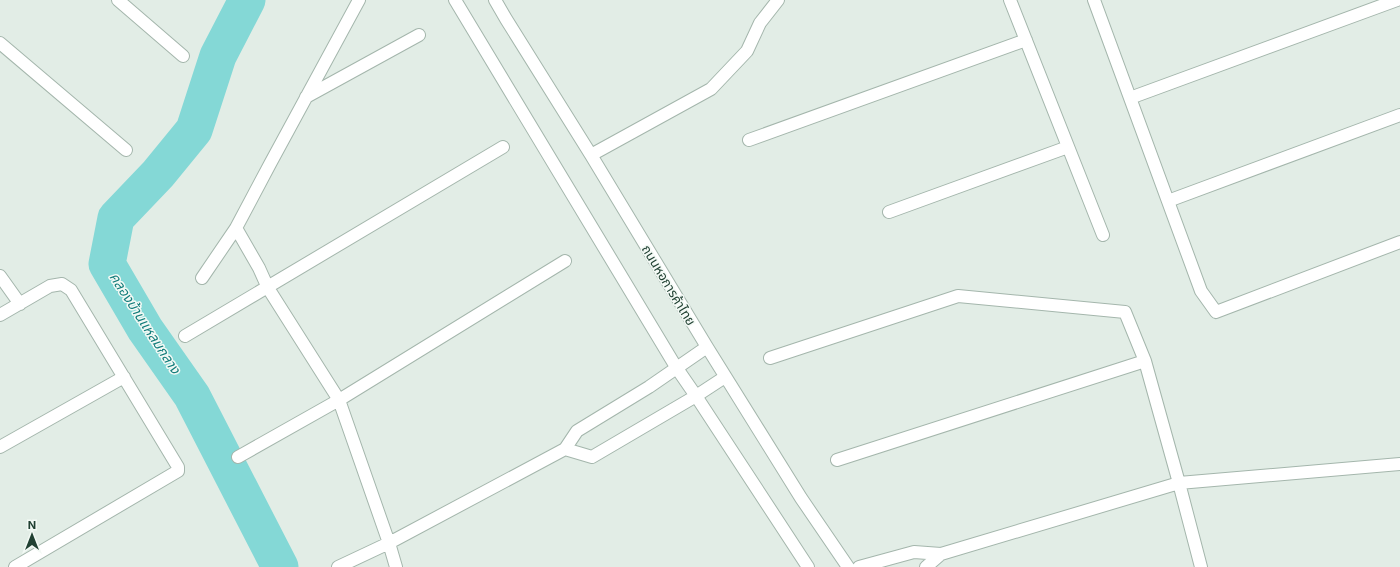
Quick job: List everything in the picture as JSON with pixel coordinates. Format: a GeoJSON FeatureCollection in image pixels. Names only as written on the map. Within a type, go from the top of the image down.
{"type":"FeatureCollection","features":[{"type":"Feature","properties":{"kind":"street"},"geometry":{"type":"LineString","coordinates":[[118,0],[183,56]]}},
{"type":"Feature","properties":{"kind":"street"},"geometry":{"type":"LineString","coordinates":[[202,278],[236,228],[359,0]]}},
{"type":"Feature","properties":{"kind":"street"},"geometry":{"type":"LineString","coordinates":[[456,0],[676,367],[808,567]]}},
{"type":"Feature","properties":{"kind":"street","name":"ถนนหอการค้าไทย"},"geometry":{"type":"LineString","coordinates":[[495,0],[801,498],[848,567]]}},
{"type":"Feature","properties":{"kind":"street"},"geometry":{"type":"LineString","coordinates":[[591,155],[712,89],[747,51],[760,23],[778,0]]}},
{"type":"Feature","properties":{"kind":"street"},"geometry":{"type":"LineString","coordinates":[[1010,0],[1103,235]]}},
{"type":"Feature","properties":{"kind":"street"},"geometry":{"type":"LineString","coordinates":[[1094,0],[1201,291],[1216,312],[1400,242]]}},
{"type":"Feature","properties":{"kind":"street"},"geometry":{"type":"LineString","coordinates":[[1130,98],[1397,0]]}},
{"type":"Feature","properties":{"kind":"street"},"geometry":{"type":"LineString","coordinates":[[306,98],[419,35]]}},
{"type":"Feature","properties":{"kind":"street"},"geometry":{"type":"LineString","coordinates":[[750,140],[1026,40]]}},
{"type":"Feature","properties":{"kind":"street"},"geometry":{"type":"LineString","coordinates":[[0,43],[126,150]]}},
{"type":"Feature","properties":{"kind":"street"},"geometry":{"type":"LineString","coordinates":[[1168,201],[1400,115]]}},
{"type":"Feature","properties":{"kind":"street"},"geometry":{"type":"LineString","coordinates":[[889,212],[1068,147]]}},
{"type":"Feature","properties":{"kind":"street"},"geometry":{"type":"LineString","coordinates":[[185,336],[503,148]]}},
{"type":"Feature","properties":{"kind":"street"},"geometry":{"type":"LineString","coordinates":[[236,228],[259,268],[268,288],[339,400],[396,567]]}},
{"type":"Feature","properties":{"kind":"street"},"geometry":{"type":"LineString","coordinates":[[238,458],[339,400],[565,261]]}},
{"type":"Feature","properties":{"kind":"street"},"geometry":{"type":"LineString","coordinates":[[0,276],[20,304]]}},
{"type":"Feature","properties":{"kind":"street"},"geometry":{"type":"LineString","coordinates":[[0,315],[50,286],[62,284],[71,290],[178,467],[178,472],[15,567]]}},
{"type":"Feature","properties":{"kind":"street"},"geometry":{"type":"LineString","coordinates":[[770,358],[958,296],[1125,312],[1145,361],[1201,567]]}},
{"type":"Feature","properties":{"kind":"street"},"geometry":{"type":"LineString","coordinates":[[338,567],[389,543],[565,449],[577,431],[707,347]]}},
{"type":"Feature","properties":{"kind":"street"},"geometry":{"type":"LineString","coordinates":[[837,460],[1145,361]]}},
{"type":"Feature","properties":{"kind":"street"},"geometry":{"type":"LineString","coordinates":[[0,447],[124,377]]}},
{"type":"Feature","properties":{"kind":"street"},"geometry":{"type":"LineString","coordinates":[[565,449],[592,457],[726,377]]}},
{"type":"Feature","properties":{"kind":"street"},"geometry":{"type":"LineString","coordinates":[[859,567],[914,552],[941,554],[1179,483],[1400,464]]}},
{"type":"Feature","properties":{"kind":"street"},"geometry":{"type":"LineString","coordinates":[[926,567],[941,554]]}},
{"type":"Feature","properties":{"kind":"waterway","name":"คลองบ้านแหลมกลาง"},"geometry":{"type":"LineString","coordinates":[[247,0],[218,56],[194,130],[158,174],[116,218],[107,264],[145,329],[192,396],[280,567]]}}]}
